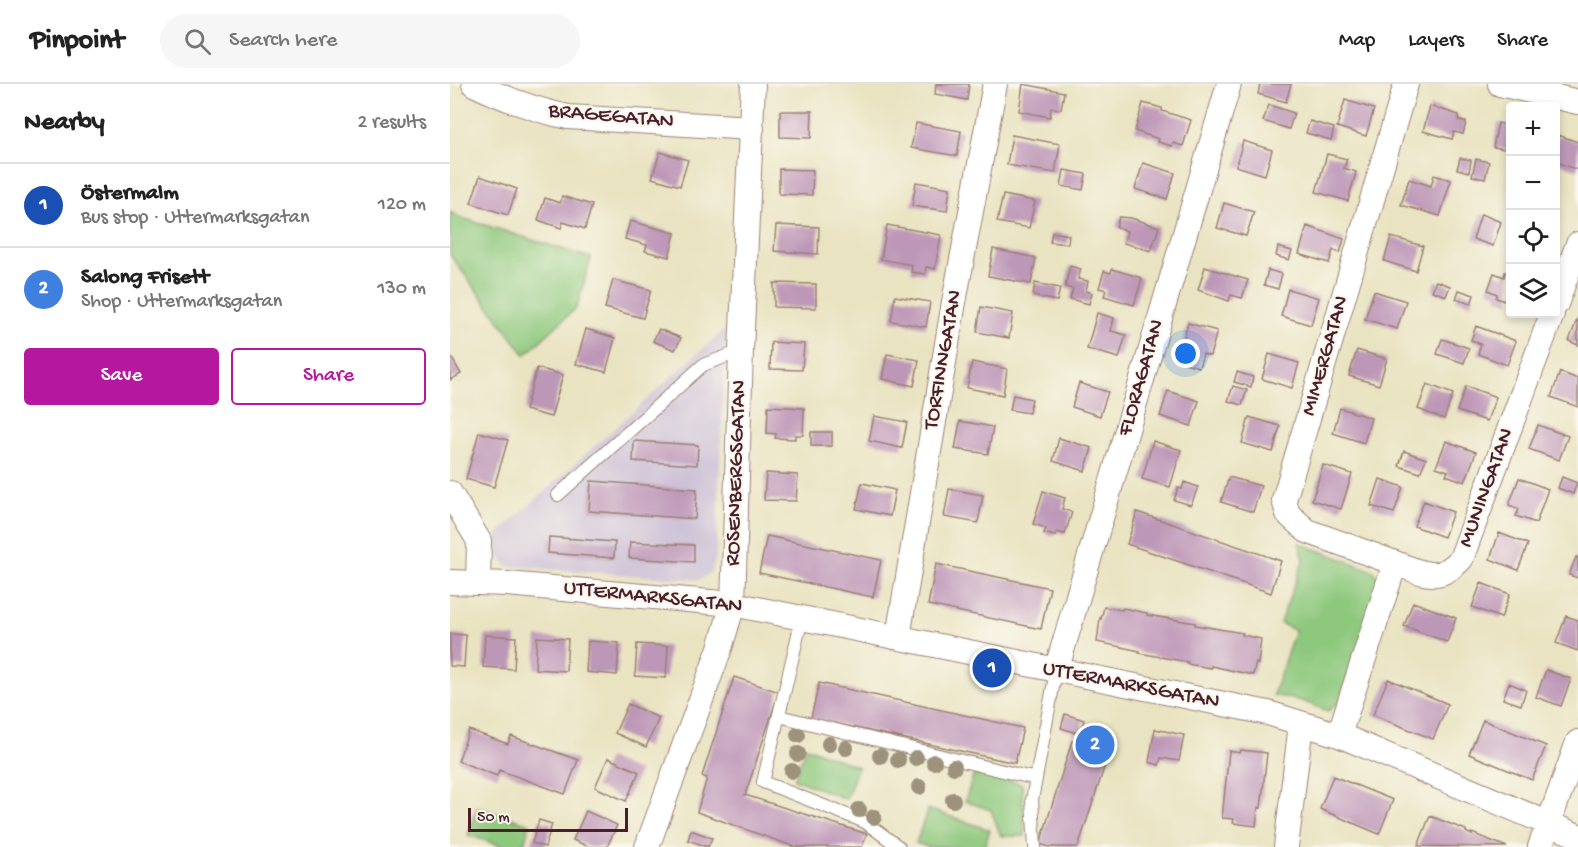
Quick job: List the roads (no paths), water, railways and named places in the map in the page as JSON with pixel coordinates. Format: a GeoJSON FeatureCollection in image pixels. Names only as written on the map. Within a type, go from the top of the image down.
{"type":"FeatureCollection","features":[{"type":"Feature","properties":{"kind":"street","name":"BRAGEGATAN"},"geometry":{"type":"LineString","coordinates":[[474,84],[537,111],[567,117],[752,128]]}},
{"type":"Feature","properties":{"kind":"street","name":"ROSENBERGSGATAN"},"geometry":{"type":"LineString","coordinates":[[647,847],[720,648],[733,603],[753,84]]}},
{"type":"Feature","properties":{"kind":"street","name":"TORFINNGATAN"},"geometry":{"type":"LineString","coordinates":[[898,637],[954,302],[995,84]]}},
{"type":"Feature","properties":{"kind":"street","name":"FLORAGATAN"},"geometry":{"type":"LineString","coordinates":[[1056,671],[1229,84]]}},
{"type":"Feature","properties":{"kind":"street","name":"MIMERGATAN"},"geometry":{"type":"LineString","coordinates":[[1395,563],[1307,531],[1288,514],[1284,500],[1406,84]]}},
{"type":"Feature","properties":{"kind":"street"},"geometry":{"type":"LineString","coordinates":[[1500,84],[1578,102]]}},
{"type":"Feature","properties":{"kind":"street"},"geometry":{"type":"LineString","coordinates":[[1560,293],[1578,244]]}},
{"type":"Feature","properties":{"kind":"street","name":"MUNINGATAN"},"geometry":{"type":"LineString","coordinates":[[1395,563],[1430,575],[1450,571],[1461,559],[1551,318]]}},
{"type":"Feature","properties":{"kind":"street"},"geometry":{"type":"LineString","coordinates":[[450,494],[479,541],[478,583]]}},
{"type":"Feature","properties":{"kind":"street"},"geometry":{"type":"LineString","coordinates":[[1339,735],[1395,563]]}},
{"type":"Feature","properties":{"kind":"street","name":"UTTERMARKSGATAN"},"geometry":{"type":"LineString","coordinates":[[450,582],[733,603],[1268,713],[1339,735],[1578,836]]}},
{"type":"Feature","properties":{"kind":"street"},"geometry":{"type":"LineString","coordinates":[[1286,847],[1301,724]]}},
{"type":"Feature","properties":{"kind":"street"},"geometry":{"type":"LineString","coordinates":[[1540,847],[1578,742]]}},
{"type":"Feature","properties":{"kind":"lane"},"geometry":{"type":"LineString","coordinates":[[558,495],[703,365],[741,351]]}},
{"type":"Feature","properties":{"kind":"lane"},"geometry":{"type":"LineString","coordinates":[[802,618],[764,782],[865,822],[899,847]]}},
{"type":"Feature","properties":{"kind":"lane"},"geometry":{"type":"LineString","coordinates":[[1035,847],[1032,800],[1056,671]]}},
{"type":"Feature","properties":{"kind":"lane"},"geometry":{"type":"LineString","coordinates":[[779,716],[1036,779]]}},
{"type":"Feature","properties":{"kind":"place","name":"Östermalm"},"geometry":{"type":"Point","coordinates":[992,668]}},
{"type":"Feature","properties":{"kind":"place","name":"Salong Frisett"},"geometry":{"type":"Point","coordinates":[1095,745]}}]}
